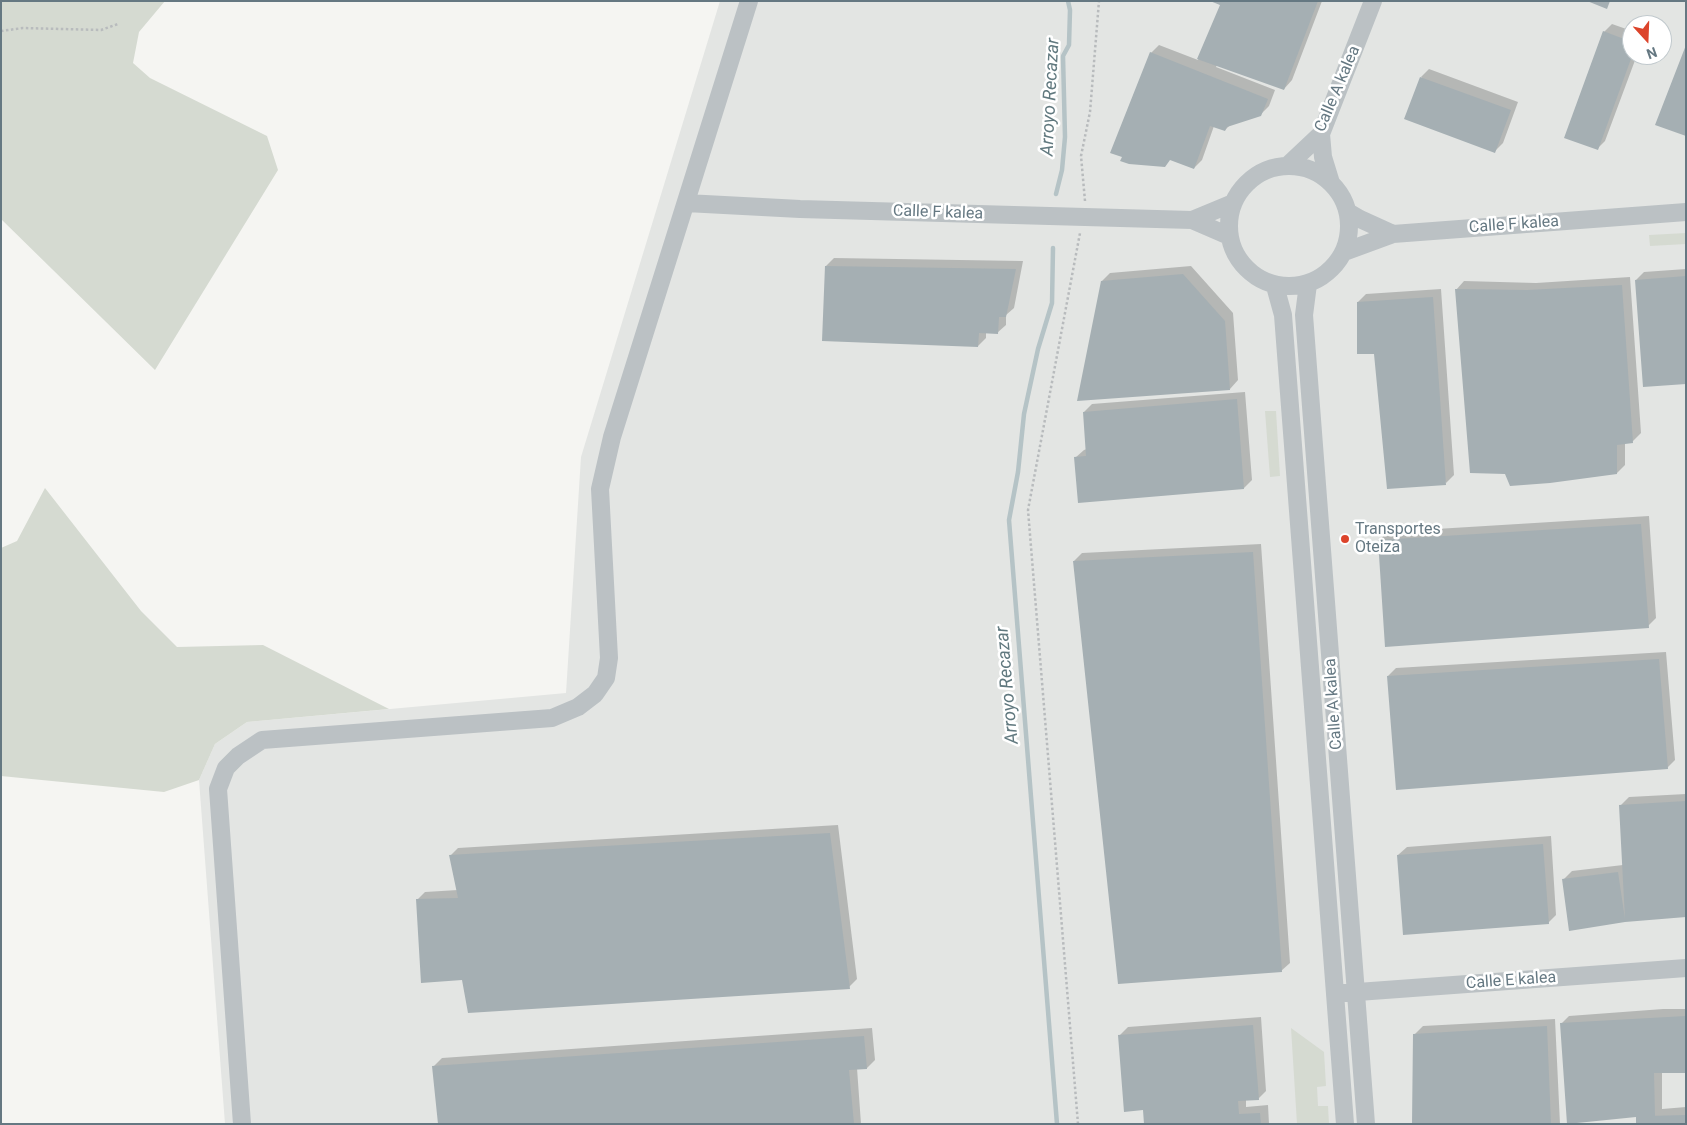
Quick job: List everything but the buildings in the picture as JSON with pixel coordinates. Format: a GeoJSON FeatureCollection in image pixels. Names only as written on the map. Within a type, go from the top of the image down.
{"type":"FeatureCollection","features":[{"type":"Feature","properties":{"kind":"street"},"geometry":{"type":"LineString","coordinates":[[242,1124],[218,789],[226,768],[238,756],[262,740],[552,718],[578,708],[595,694],[606,678],[609,658],[600,489],[612,437],[749,1]]}},
{"type":"Feature","properties":{"kind":"street","name":"Calle A kalea"},"geometry":{"type":"LineString","coordinates":[[1286,166],[1321,134],[1373,1]]}},
{"type":"Feature","properties":{"kind":"street"},"geometry":{"type":"LineString","coordinates":[[1321,134],[1323,157],[1331,182],[1344,201],[1348,212],[1349,232],[1344,252],[1335,266],[1322,277],[1308,284],[1275,286],[1262,281],[1250,273],[1240,262],[1233,250],[1229,236],[1229,220],[1233,203],[1240,191],[1260,173],[1286,166],[1303,167],[1318,173],[1331,182]]}},
{"type":"Feature","properties":{"kind":"street","name":"Calle F kalea"},"geometry":{"type":"LineString","coordinates":[[686,203],[810,209],[1192,220],[1229,236]]}},
{"type":"Feature","properties":{"kind":"street","name":"Calle F kalea"},"geometry":{"type":"LineString","coordinates":[[1192,220],[1233,203]]}},
{"type":"Feature","properties":{"kind":"street","name":"Calle F kalea"},"geometry":{"type":"LineString","coordinates":[[1348,212],[1392,234],[1686,212]]}},
{"type":"Feature","properties":{"kind":"street"},"geometry":{"type":"LineString","coordinates":[[1344,252],[1392,234]]}},
{"type":"Feature","properties":{"kind":"street","name":"Calle A kalea"},"geometry":{"type":"LineString","coordinates":[[1308,284],[1304,315],[1366,1124]]}},
{"type":"Feature","properties":{"kind":"street","name":"Calle A kalea"},"geometry":{"type":"LineString","coordinates":[[1275,286],[1283,316],[1345,1124]]}},
{"type":"Feature","properties":{"kind":"street","name":"Calle E kalea"},"geometry":{"type":"LineString","coordinates":[[1336,994],[1686,968]]}},
{"type":"Feature","properties":{"kind":"path"},"geometry":{"type":"LineString","coordinates":[[1078,1124],[1028,510],[1080,235],[1080,218],[1085,203],[1081,156],[1090,112],[1099,1]]}},
{"type":"Feature","properties":{"kind":"path"},"geometry":{"type":"LineString","coordinates":[[1,31],[23,28],[101,30],[118,24]]}},
{"type":"Feature","properties":{"kind":"shaded area"},"geometry":{"type":"Polygon","coordinates":[[[1,1],[165,1],[139,32],[133,63],[150,78],[267,136],[278,170],[155,370],[1,219],[1,1]]]}},
{"type":"Feature","properties":{"kind":"shaded area"},"geometry":{"type":"Polygon","coordinates":[[[720,1],[1686,1],[1686,1124],[225,1124],[199,780],[215,744],[247,722],[566,693],[581,457],[720,1]]]}},
{"type":"Feature","properties":{"kind":"shaded area"},"geometry":{"type":"Polygon","coordinates":[[[1686,233],[1686,244],[1650,246],[1649,235],[1686,233]]]}},
{"type":"Feature","properties":{"kind":"shaded area"},"geometry":{"type":"Polygon","coordinates":[[[1265,411],[1276,411],[1280,476],[1270,477],[1265,411]]]}},
{"type":"Feature","properties":{"kind":"shaded area"},"geometry":{"type":"Polygon","coordinates":[[[45,488],[141,611],[177,647],[263,645],[389,709],[247,722],[215,744],[199,780],[164,792],[1,776],[1,548],[17,541],[45,488]]]}},
{"type":"Feature","properties":{"kind":"shaded area"},"geometry":{"type":"Polygon","coordinates":[[[1291,1028],[1324,1052],[1326,1086],[1317,1087],[1318,1106],[1328,1106],[1329,1124],[1297,1124],[1291,1028]]]}},
{"type":"Feature","properties":{"kind":"waterway","name":"Arroyo Recazar"},"geometry":{"type":"LineString","coordinates":[[1056,194],[1062,170],[1065,137],[1063,56],[1069,45],[1070,10],[1068,1]]}},
{"type":"Feature","properties":{"kind":"waterway","name":"Arroyo Recazar"},"geometry":{"type":"LineString","coordinates":[[1053,248],[1052,303],[1038,349],[1024,414],[1018,472],[1009,520],[1057,1124]]}},
{"type":"Feature","properties":{"kind":"place","name":"Transportes Oteiza"},"geometry":{"type":"Point","coordinates":[1345,539]}}]}
